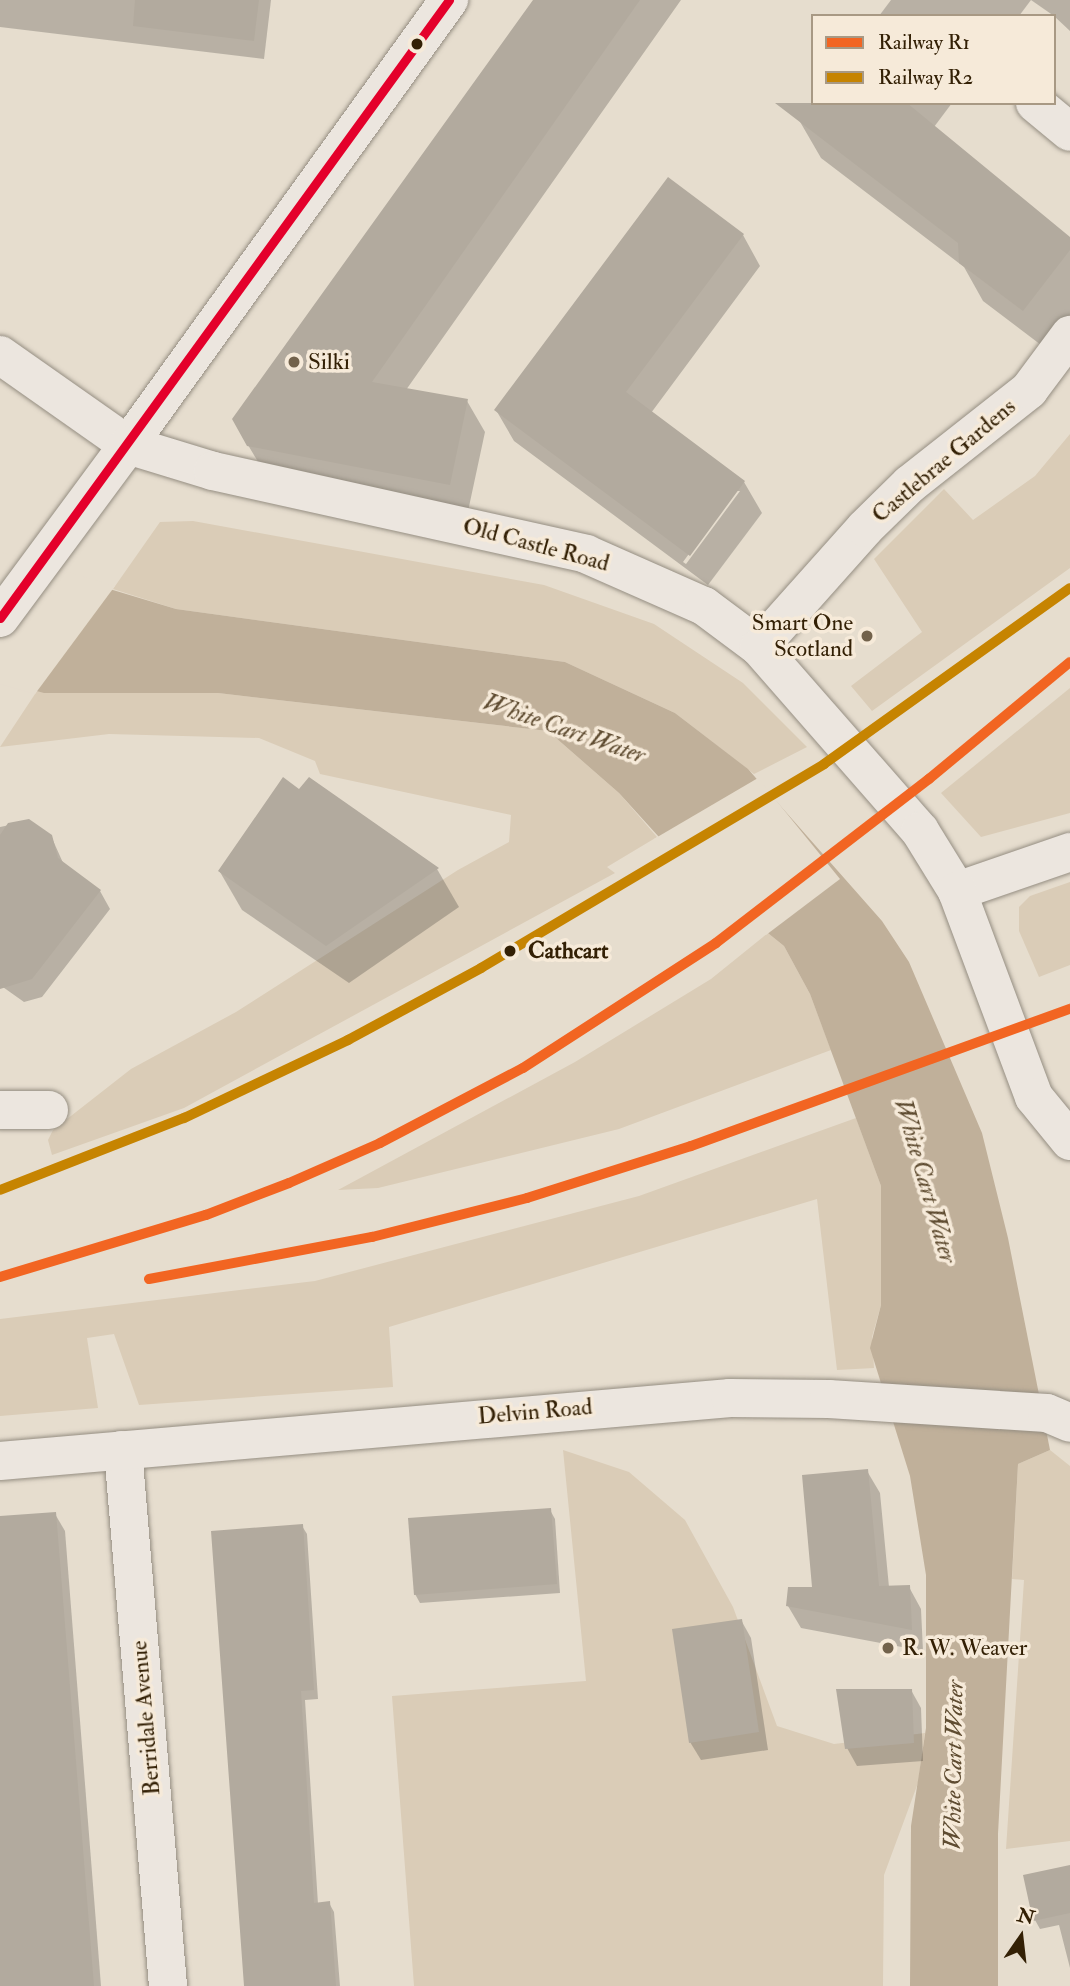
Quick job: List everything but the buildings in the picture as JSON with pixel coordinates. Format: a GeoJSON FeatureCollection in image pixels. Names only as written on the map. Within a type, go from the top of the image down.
{"type":"FeatureCollection","features":[{"type":"Feature","properties":{"kind":"main road"},"geometry":{"type":"LineString","coordinates":[[0,618],[79,513],[449,0]]}},
{"type":"Feature","properties":{"kind":"main road"},"geometry":{"type":"LineString","coordinates":[[1037,105],[1070,132]]}},
{"type":"Feature","properties":{"kind":"main road","name":"Castlebrae Gardens"},"geometry":{"type":"LineString","coordinates":[[759,647],[892,502],[1029,390],[1070,335]]}},
{"type":"Feature","properties":{"kind":"main road","name":"Old Castle Road"},"geometry":{"type":"LineString","coordinates":[[0,355],[128,445],[212,471],[586,554],[704,606],[759,647],[920,831],[957,891],[1034,1097],[1070,1141]]}},
{"type":"Feature","properties":{"kind":"main road"},"geometry":{"type":"LineString","coordinates":[[957,891],[1070,852]]}},
{"type":"Feature","properties":{"kind":"main road"},"geometry":{"type":"LineString","coordinates":[[0,1110],[49,1111]]}},
{"type":"Feature","properties":{"kind":"main road","name":"Delvin Road"},"geometry":{"type":"LineString","coordinates":[[0,1461],[635,1403],[829,1399],[1058,1418]]}},
{"type":"Feature","properties":{"kind":"main road","name":"Berridale Avenue"},"geometry":{"type":"LineString","coordinates":[[123,1450],[168,1986]]}},
{"type":"Feature","properties":{"kind":"shaded area"},"geometry":{"type":"Polygon","coordinates":[[[1070,434],[1070,568],[872,711],[851,686],[922,632],[874,559],[944,489],[973,520],[1035,476],[1070,434]]]}},
{"type":"Feature","properties":{"kind":"shaded area"},"geometry":{"type":"Polygon","coordinates":[[[193,521],[544,585],[654,624],[743,683],[807,747],[754,774],[675,713],[565,662],[176,609],[113,589],[160,522],[193,521]]]}},
{"type":"Feature","properties":{"kind":"shaded area"},"geometry":{"type":"Polygon","coordinates":[[[1070,688],[1070,813],[981,837],[941,793],[1070,688]]]}},
{"type":"Feature","properties":{"kind":"shaded area"},"geometry":{"type":"Polygon","coordinates":[[[37,691],[218,693],[548,731],[619,793],[657,837],[607,867],[615,873],[184,1108],[52,1155],[48,1140],[53,1130],[131,1069],[236,1012],[458,870],[509,842],[511,815],[320,774],[315,761],[259,738],[109,734],[0,747],[37,691]]]}},
{"type":"Feature","properties":{"kind":"shaded area"},"geometry":{"type":"Polygon","coordinates":[[[1070,882],[1070,965],[1039,977],[1019,931],[1019,907],[1030,896],[1070,882]]]}},
{"type":"Feature","properties":{"kind":"shaded area"},"geometry":{"type":"Polygon","coordinates":[[[768,933],[784,946],[810,994],[831,1050],[619,1129],[378,1188],[338,1190],[575,1062],[711,979],[768,933]]]}},
{"type":"Feature","properties":{"kind":"shaded area"},"geometry":{"type":"Polygon","coordinates":[[[856,1118],[881,1186],[881,1305],[872,1337],[874,1368],[837,1370],[817,1199],[389,1327],[393,1387],[139,1405],[114,1334],[87,1338],[98,1408],[0,1416],[0,1319],[315,1281],[639,1196],[856,1118]]]}},
{"type":"Feature","properties":{"kind":"shaded area"},"geometry":{"type":"Polygon","coordinates":[[[563,1450],[629,1472],[685,1520],[733,1607],[777,1726],[834,1744],[925,1733],[918,1783],[884,1875],[883,1986],[414,1986],[392,1696],[586,1681],[563,1450]]]}},
{"type":"Feature","properties":{"kind":"shaded area"},"geometry":{"type":"Polygon","coordinates":[[[1050,1450],[1070,1466],[1070,1841],[1006,1849],[1024,1580],[1012,1579],[1018,1464],[1050,1450]]]}},
{"type":"Feature","properties":{"kind":"water","name":"White Cart Water"},"geometry":{"type":"Polygon","coordinates":[[[0,556],[176,609],[565,662],[675,713],[748,769],[882,921],[909,962],[982,1133],[1008,1238],[1050,1450],[1018,1464],[998,1834],[998,1986],[910,1986],[911,1826],[926,1728],[926,1575],[910,1476],[870,1348],[881,1305],[881,1186],[810,994],[784,946],[688,869],[619,793],[548,731],[218,693],[44,693],[0,681],[0,556]]]}},
{"type":"Feature","properties":{"kind":"pier"},"geometry":{"type":"Polygon","coordinates":[[[0,552],[115,586],[35,694],[0,684],[0,552]]]}},
{"type":"Feature","properties":{"kind":"pier"},"geometry":{"type":"Polygon","coordinates":[[[758,778],[840,879],[766,935],[728,909],[654,839],[758,778]]]}},
{"type":"Feature","properties":{"kind":"rail line","name":"R2"},"geometry":{"type":"LineString","coordinates":[[0,1190],[184,1118],[348,1040],[481,968],[824,764],[1070,588]]}},
{"type":"Feature","properties":{"kind":"rail line","name":"R1"},"geometry":{"type":"LineString","coordinates":[[0,1277],[206,1215],[289,1183],[380,1143],[523,1068],[716,943],[929,779],[1070,662]]}},
{"type":"Feature","properties":{"kind":"rail line","name":"R1"},"geometry":{"type":"LineString","coordinates":[[149,1279],[372,1237],[527,1198],[691,1146],[1070,1009]]}},
{"type":"Feature","properties":{"kind":"transit line"},"geometry":{"type":"LineString","coordinates":[[0,618],[449,0]]}},
{"type":"Feature","properties":{"kind":"place","name":"Silki"},"geometry":{"type":"Point","coordinates":[294,362]}},
{"type":"Feature","properties":{"kind":"place","name":"Smart One Scotland"},"geometry":{"type":"Point","coordinates":[867,636]}},
{"type":"Feature","properties":{"kind":"place","name":"Cathcart"},"geometry":{"type":"Point","coordinates":[510,951]}},
{"type":"Feature","properties":{"kind":"place","name":"R. W. Weaver"},"geometry":{"type":"Point","coordinates":[888,1648]}}]}
